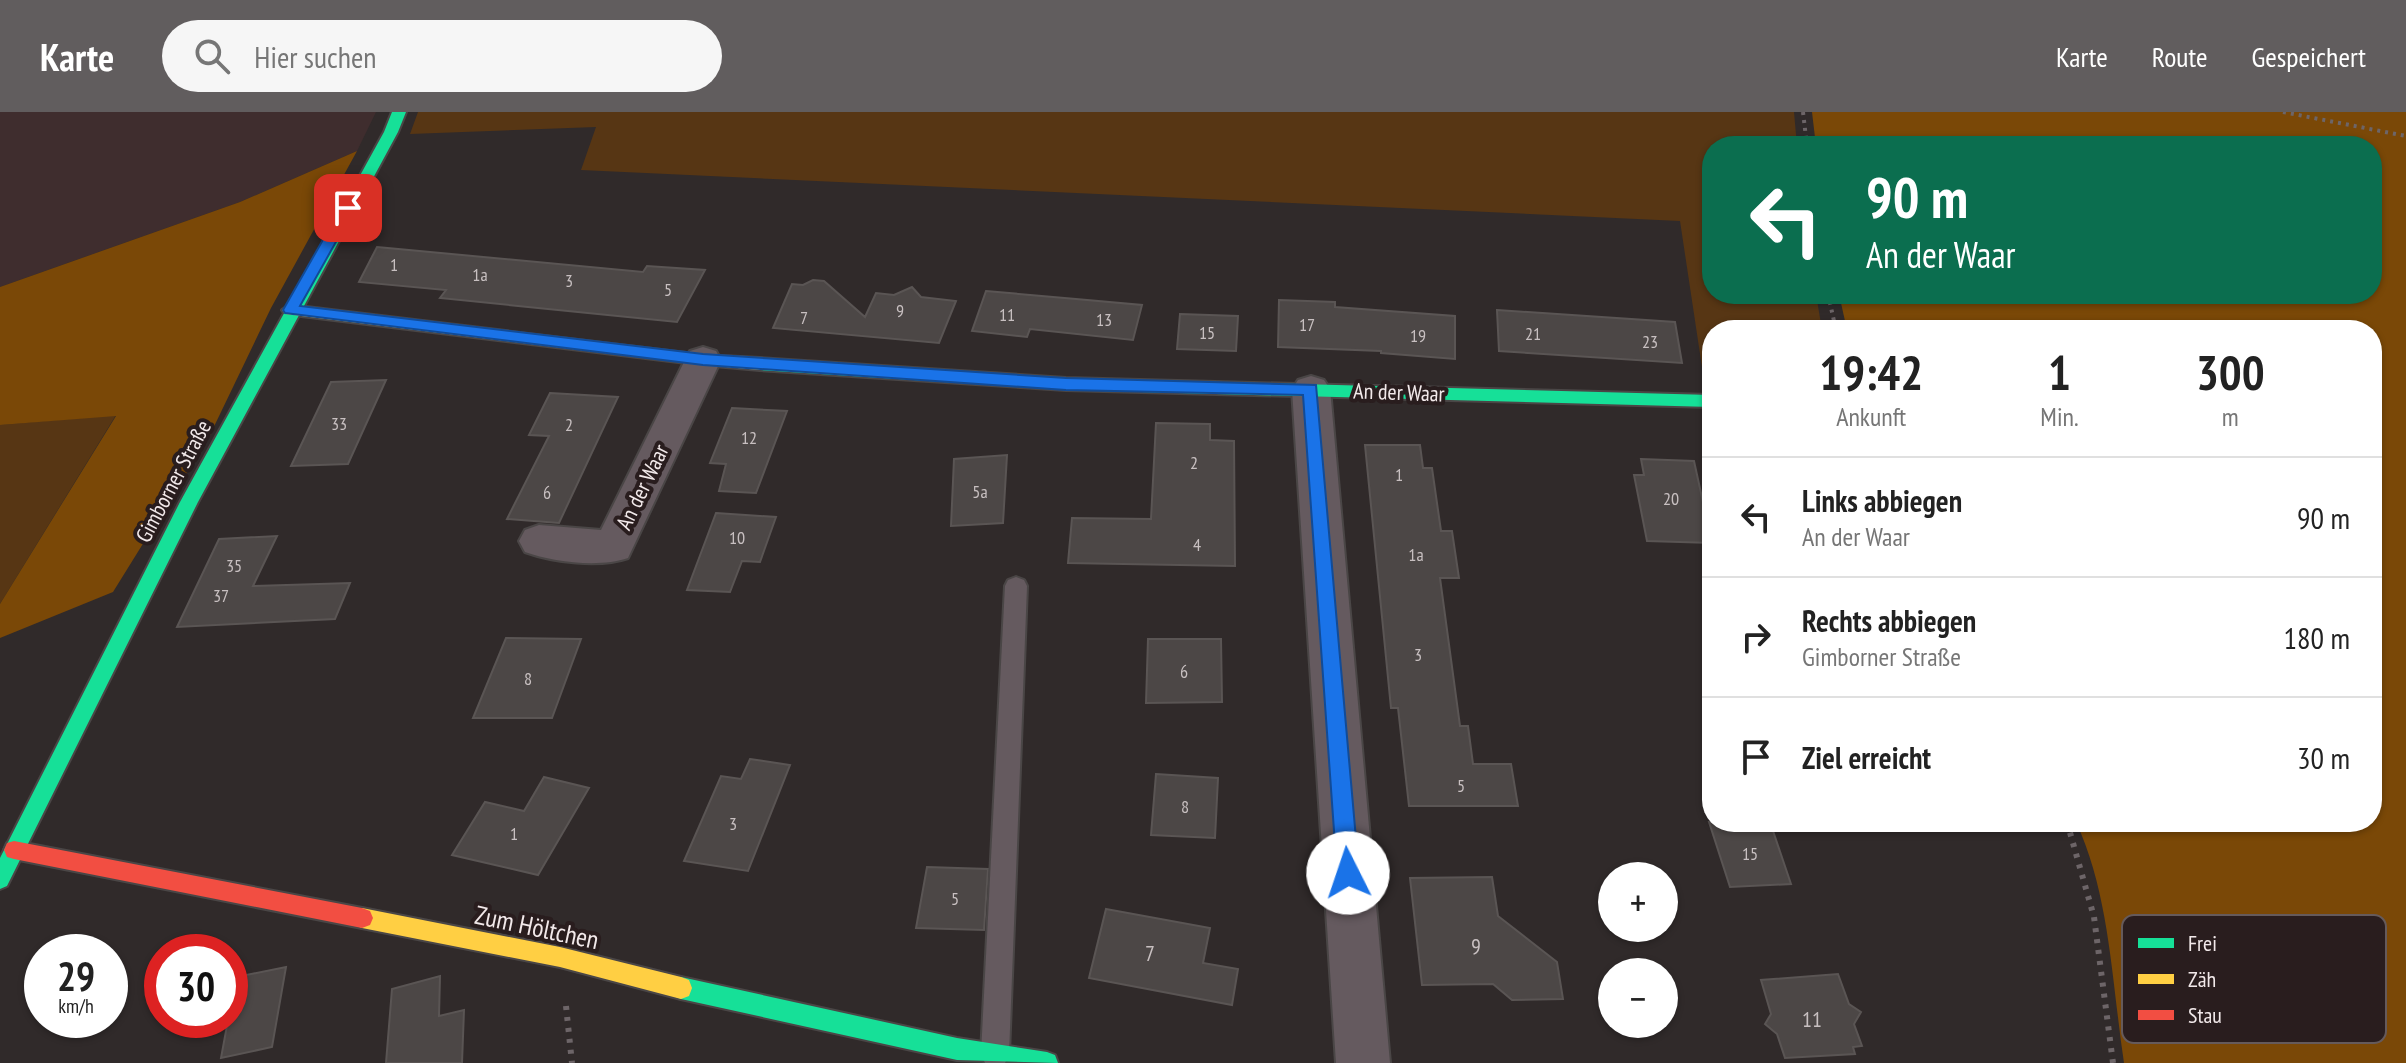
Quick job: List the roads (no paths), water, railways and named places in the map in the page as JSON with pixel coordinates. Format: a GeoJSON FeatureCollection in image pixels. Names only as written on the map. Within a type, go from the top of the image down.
{"type":"FeatureCollection","features":[{"type":"Feature","properties":{"kind":"street","name":"Gimborner Straße"},"geometry":{"type":"LineString","coordinates":[[0,879],[148,577],[290,310],[391,132],[399,112]]}},
{"type":"Feature","properties":{"kind":"street","name":"An der Waar"},"geometry":{"type":"LineString","coordinates":[[290,310],[703,360],[1066,384],[1702,401]]}},
{"type":"Feature","properties":{"kind":"street","name":"An der Waar"},"geometry":{"type":"LineString","coordinates":[[539,541],[613,547],[703,360]]}},
{"type":"Feature","properties":{"kind":"street"},"geometry":{"type":"LineString","coordinates":[[1311,389],[1363,1063]]}},
{"type":"Feature","properties":{"kind":"street","name":"Zum Höltchen"},"geometry":{"type":"LineString","coordinates":[[14,850],[560,957],[696,992],[1047,1063]]}},
{"type":"Feature","properties":{"kind":"lane"},"geometry":{"type":"LineString","coordinates":[[995,1054],[1016,586]]}}]}
